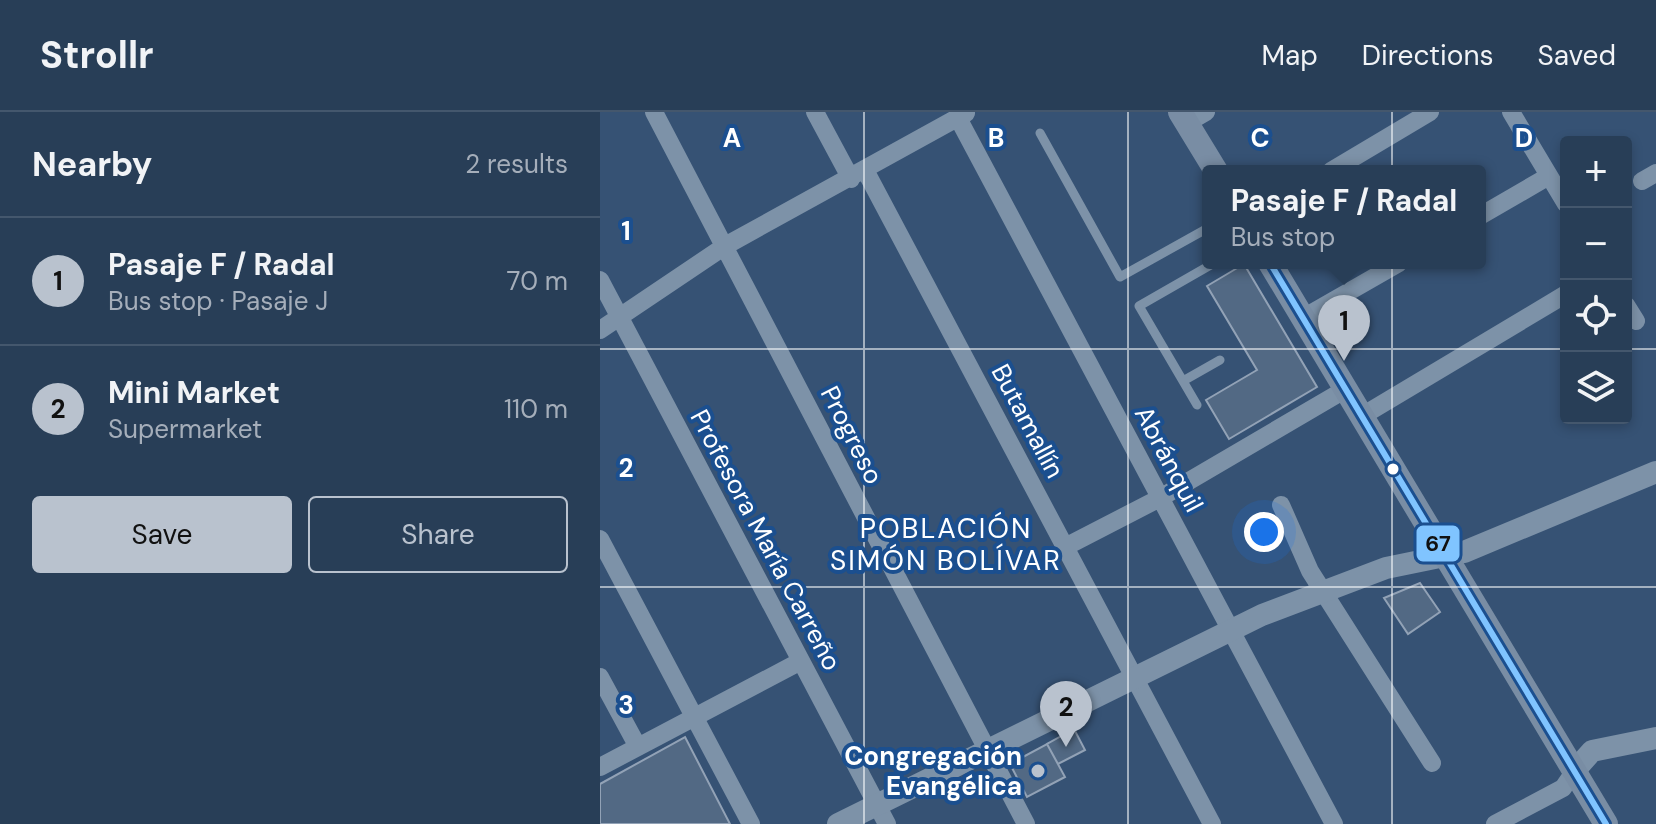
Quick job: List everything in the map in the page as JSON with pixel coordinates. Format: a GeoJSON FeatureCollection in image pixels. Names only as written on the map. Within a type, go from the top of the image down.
{"type":"FeatureCollection","features":[{"type":"Feature","properties":{"kind":"main road"},"geometry":{"type":"LineString","coordinates":[[1191,116],[1213,165]]}},
{"type":"Feature","properties":{"kind":"main road"},"geometry":{"type":"LineString","coordinates":[[1274,269],[1576,769],[1606,824]]}},
{"type":"Feature","properties":{"kind":"street","name":"Progreso"},"geometry":{"type":"LineString","coordinates":[[654,112],[1026,824]]}},
{"type":"Feature","properties":{"kind":"street","name":"Butamallín"},"geometry":{"type":"LineString","coordinates":[[815,112],[858,175],[1065,547],[1212,824]]}},
{"type":"Feature","properties":{"kind":"street"},"geometry":{"type":"LineString","coordinates":[[1341,165],[1430,112]]}},
{"type":"Feature","properties":{"kind":"street"},"geometry":{"type":"LineString","coordinates":[[1511,112],[1560,194]]}},
{"type":"Feature","properties":{"kind":"street"},"geometry":{"type":"LineString","coordinates":[[600,330],[725,246],[963,115]]}},
{"type":"Feature","properties":{"kind":"street","name":"Abránquil"},"geometry":{"type":"LineString","coordinates":[[963,115],[1160,498],[1334,824]]}},
{"type":"Feature","properties":{"kind":"street"},"geometry":{"type":"LineString","coordinates":[[1486,213],[1549,176]]}},
{"type":"Feature","properties":{"kind":"street"},"geometry":{"type":"LineString","coordinates":[[1303,318],[1389,269]]}},
{"type":"Feature","properties":{"kind":"street","name":"Profesora María Carreño"},"geometry":{"type":"LineString","coordinates":[[600,280],[887,824]]}},
{"type":"Feature","properties":{"kind":"street"},"geometry":{"type":"LineString","coordinates":[[1362,416],[1560,298]]}},
{"type":"Feature","properties":{"kind":"street"},"geometry":{"type":"LineString","coordinates":[[1632,315],[1636,321]]}},
{"type":"Feature","properties":{"kind":"street"},"geometry":{"type":"LineString","coordinates":[[1065,547],[1160,498],[1346,389]]}},
{"type":"Feature","properties":{"kind":"street"},"geometry":{"type":"LineString","coordinates":[[838,824],[1135,679],[1230,629],[1323,589],[1386,568],[1480,546],[1656,472]]}},
{"type":"Feature","properties":{"kind":"street"},"geometry":{"type":"LineString","coordinates":[[1281,505],[1310,571],[1432,763]]}},
{"type":"Feature","properties":{"kind":"street"},"geometry":{"type":"LineString","coordinates":[[600,539],[751,824]]}},
{"type":"Feature","properties":{"kind":"street"},"geometry":{"type":"LineString","coordinates":[[600,767],[801,661]]}},
{"type":"Feature","properties":{"kind":"street"},"geometry":{"type":"LineString","coordinates":[[600,677],[638,747]]}},
{"type":"Feature","properties":{"kind":"street"},"geometry":{"type":"LineString","coordinates":[[1495,824],[1563,788],[1592,751],[1656,738]]}},
{"type":"Feature","properties":{"kind":"lane"},"geometry":{"type":"LineString","coordinates":[[1040,133],[1120,277],[1202,231]]}},
{"type":"Feature","properties":{"kind":"lane"},"geometry":{"type":"LineString","coordinates":[[1197,405],[1139,306],[1204,269]]}},
{"type":"Feature","properties":{"kind":"lane"},"geometry":{"type":"LineString","coordinates":[[1183,381],[1220,360]]}},
{"type":"Feature","properties":{"kind":"building"},"geometry":{"type":"Polygon","coordinates":[[[1236,269],[1247,269],[1317,387],[1229,439],[1206,400],[1257,370],[1207,286],[1236,269]]]}},
{"type":"Feature","properties":{"kind":"building"},"geometry":{"type":"Polygon","coordinates":[[[1420,583],[1440,612],[1408,634],[1384,598],[1420,583]]]}},
{"type":"Feature","properties":{"kind":"building"},"geometry":{"type":"Polygon","coordinates":[[[1074,729],[1085,750],[1058,764],[1047,744],[1074,729]]]}},
{"type":"Feature","properties":{"kind":"building"},"geometry":{"type":"Polygon","coordinates":[[[685,737],[730,824],[600,824],[600,784],[685,737]]]}},
{"type":"Feature","properties":{"kind":"building","name":"Congregación Evangélica"},"geometry":{"type":"Polygon","coordinates":[[[1047,744],[1065,777],[1027,797],[1010,764],[1047,744]]]}},
{"type":"Feature","properties":{"kind":"transit line","name":"67"},"geometry":{"type":"LineString","coordinates":[[1274,269],[1606,824]]}},
{"type":"Feature","properties":{"kind":"place","name":"Pasaje F / Radal"},"geometry":{"type":"Point","coordinates":[1344,361]}},
{"type":"Feature","properties":{"kind":"place","name":"Mini Market"},"geometry":{"type":"Point","coordinates":[1066,747]}},
{"type":"Feature","properties":{"kind":"place","name":"Congregación Evangélica"},"geometry":{"type":"Point","coordinates":[1038,771]}},
{"type":"Feature","properties":{"kind":"district","name":"POBLACIÓN SIMÓN BOLÍVAR"},"geometry":{"type":"Point","coordinates":[946,544]}}]}
